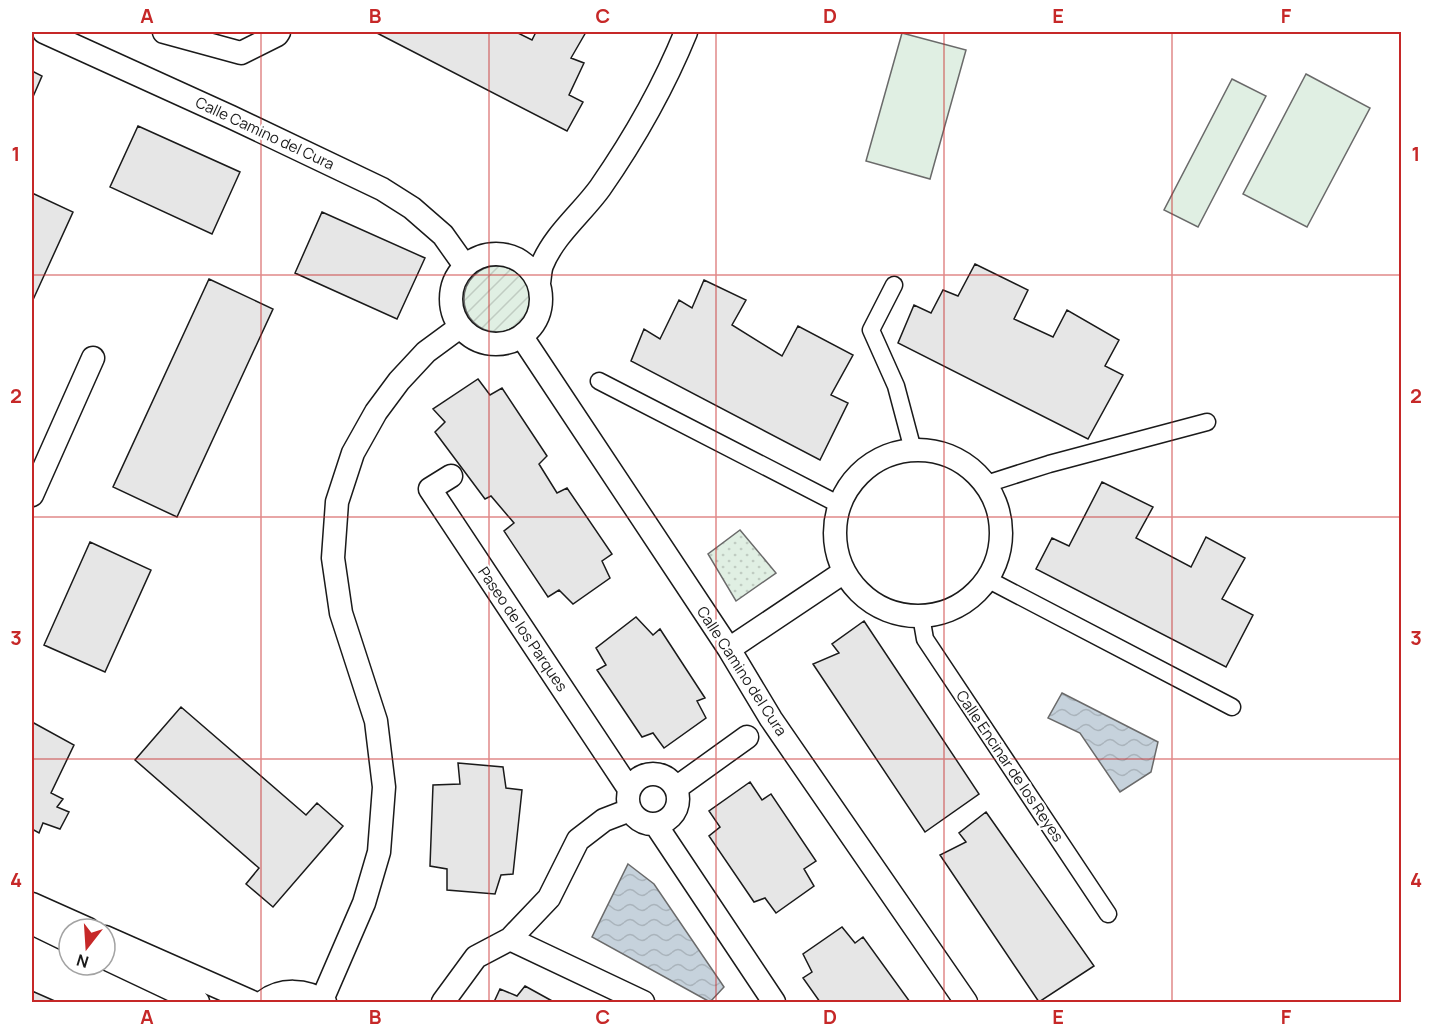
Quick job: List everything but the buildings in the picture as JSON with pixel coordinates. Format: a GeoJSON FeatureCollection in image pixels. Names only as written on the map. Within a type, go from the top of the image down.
{"type":"FeatureCollection","features":[{"type":"Feature","properties":{"kind":"street","name":"Calle Camino del Cura"},"geometry":{"type":"LineString","coordinates":[[44,32],[382,189],[412,207],[443,235],[465,266]]}},
{"type":"Feature","properties":{"kind":"street"},"geometry":{"type":"LineString","coordinates":[[164,32],[241,53],[276,33]]}},
{"type":"Feature","properties":{"kind":"street"},"geometry":{"type":"LineString","coordinates":[[539,283],[531,269],[518,259],[500,254],[481,256],[465,266],[455,279],[450,295],[452,312],[460,327],[473,339],[489,344],[507,344],[522,336],[536,322],[542,303],[539,283],[542,265],[555,242],[600,188],[645,118],[687,32]]}},
{"type":"Feature","properties":{"kind":"street"},"geometry":{"type":"LineString","coordinates":[[518,259],[536,255],[555,242]]}},
{"type":"Feature","properties":{"kind":"street"},"geometry":{"type":"LineString","coordinates":[[894,285],[871,330],[896,386],[913,450]]}},
{"type":"Feature","properties":{"kind":"street"},"geometry":{"type":"LineString","coordinates":[[263,1002],[270,997],[296,991],[324,1001],[364,903],[379,852],[384,787],[376,721],[341,613],[333,558],[337,502],[353,453],[376,412],[399,381],[426,352],[460,327]]}},
{"type":"Feature","properties":{"kind":"street","name":"Calle Camino del Cura"},"geometry":{"type":"LineString","coordinates":[[522,336],[729,650],[771,718],[966,1002]]}},
{"type":"Feature","properties":{"kind":"street"},"geometry":{"type":"LineString","coordinates":[[32,495],[93,358]]}},
{"type":"Feature","properties":{"kind":"street"},"geometry":{"type":"LineString","coordinates":[[598,381],[840,505]]}},
{"type":"Feature","properties":{"kind":"street"},"geometry":{"type":"LineString","coordinates":[[986,484],[1049,464],[1207,422]]}},
{"type":"Feature","properties":{"kind":"street"},"geometry":{"type":"LineString","coordinates":[[913,450],[941,453],[966,465],[986,484],[999,509],[1002,537],[996,564],[982,587],[962,604],[936,614],[909,616],[883,609],[861,593],[844,572],[835,546],[836,519],[844,493],[862,471],[886,456],[913,450]]}},
{"type":"Feature","properties":{"kind":"street","name":"Paseo de los Parques"},"geometry":{"type":"LineString","coordinates":[[451,476],[430,489],[629,799]]}},
{"type":"Feature","properties":{"kind":"street"},"geometry":{"type":"LineString","coordinates":[[729,650],[844,572]]}},
{"type":"Feature","properties":{"kind":"street"},"geometry":{"type":"LineString","coordinates":[[987,579],[1232,707]]}},
{"type":"Feature","properties":{"kind":"street","name":"Calle Encinar de los Reyes"},"geometry":{"type":"LineString","coordinates":[[921,615],[925,639],[1108,914]]}},
{"type":"Feature","properties":{"kind":"street"},"geometry":{"type":"LineString","coordinates":[[676,788],[747,737]]}},
{"type":"Feature","properties":{"kind":"street"},"geometry":{"type":"LineString","coordinates":[[442,1002],[476,957],[510,939],[549,898],[578,840],[629,799],[635,781],[653,773],[662,775],[670,780],[679,797],[678,807],[673,816],[656,825],[645,824],[636,818],[629,799]]}},
{"type":"Feature","properties":{"kind":"street"},"geometry":{"type":"LineString","coordinates":[[656,825],[774,1002]]}},
{"type":"Feature","properties":{"kind":"street"},"geometry":{"type":"LineString","coordinates":[[32,904],[61,917]]}},
{"type":"Feature","properties":{"kind":"street"},"geometry":{"type":"LineString","coordinates":[[32,923],[57,935]]}},
{"type":"Feature","properties":{"kind":"street"},"geometry":{"type":"LineString","coordinates":[[510,939],[643,1002]]}},
{"type":"Feature","properties":{"kind":"street"},"geometry":{"type":"LineString","coordinates":[[117,941],[252,1002]]}},
{"type":"Feature","properties":{"kind":"street"},"geometry":{"type":"LineString","coordinates":[[117,964],[198,1002]]}},
{"type":"Feature","properties":{"kind":"green space"},"geometry":{"type":"Polygon","coordinates":[[[902,33],[966,50],[930,179],[866,161],[902,33]]]}},
{"type":"Feature","properties":{"kind":"green space"},"geometry":{"type":"Polygon","coordinates":[[[1306,74],[1370,108],[1307,227],[1243,194],[1306,74]]]}},
{"type":"Feature","properties":{"kind":"green space"},"geometry":{"type":"Polygon","coordinates":[[[1232,79],[1266,96],[1198,227],[1164,210],[1232,79]]]}},
{"type":"Feature","properties":{"kind":"green space"},"geometry":{"type":"Polygon","coordinates":[[[503,266],[521,275],[528,286],[530,299],[528,312],[521,323],[510,330],[491,332],[473,323],[466,312],[464,293],[473,275],[484,268],[503,266]]]}},
{"type":"Feature","properties":{"kind":"green space"},"geometry":{"type":"Polygon","coordinates":[[[740,530],[776,573],[736,601],[708,554],[740,530]]]}},
{"type":"Feature","properties":{"kind":"water"},"geometry":{"type":"Polygon","coordinates":[[[1062,693],[1158,742],[1151,772],[1120,792],[1080,733],[1048,718],[1062,693]]]}},
{"type":"Feature","properties":{"kind":"water"},"geometry":{"type":"Polygon","coordinates":[[[628,864],[654,884],[724,987],[710,1002],[592,937],[628,864]]]}}]}
